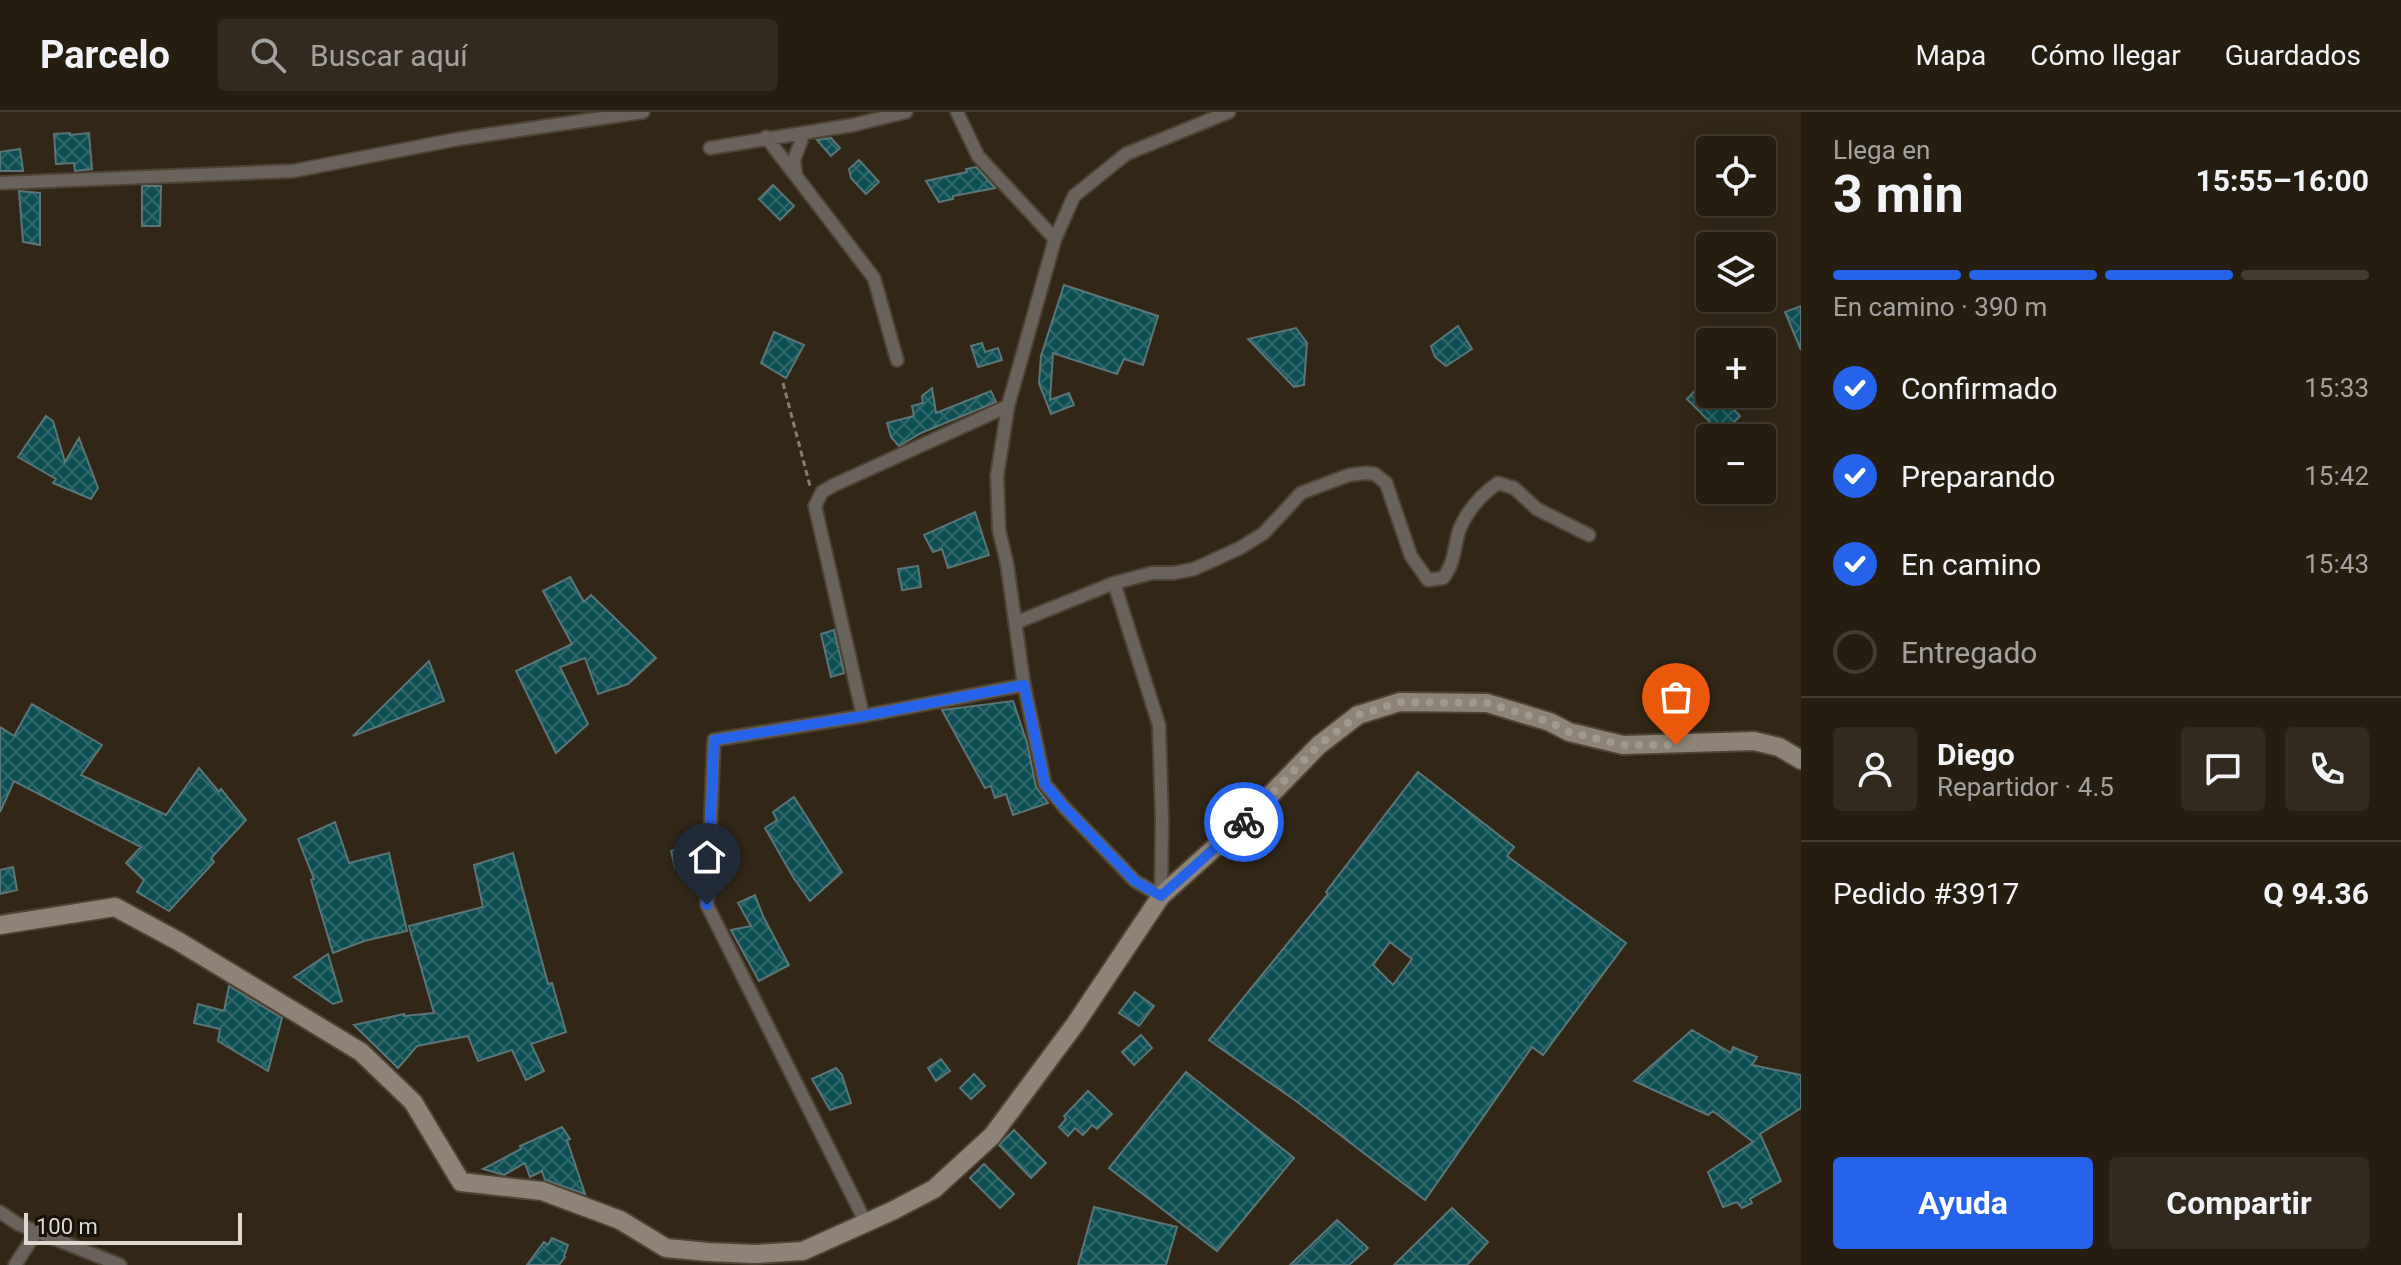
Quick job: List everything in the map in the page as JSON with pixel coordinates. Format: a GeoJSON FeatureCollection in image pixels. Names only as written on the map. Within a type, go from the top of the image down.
{"type":"FeatureCollection","features":[{"type":"Feature","properties":{"kind":"street"},"geometry":{"type":"LineString","coordinates":[[0,183],[293,171],[458,139],[643,112]]}},
{"type":"Feature","properties":{"kind":"street"},"geometry":{"type":"LineString","coordinates":[[710,148],[881,120],[906,112]]}},
{"type":"Feature","properties":{"kind":"street"},"geometry":{"type":"LineString","coordinates":[[957,112],[978,156],[1055,239]]}},
{"type":"Feature","properties":{"kind":"street"},"geometry":{"type":"LineString","coordinates":[[1161,896],[1135,881],[1045,784],[1024,685],[997,502],[997,476],[1008,406],[1055,239],[1074,196],[1126,154],[1229,112]]}},
{"type":"Feature","properties":{"kind":"street"},"geometry":{"type":"LineString","coordinates":[[796,176],[794,160],[804,133]]}},
{"type":"Feature","properties":{"kind":"street"},"geometry":{"type":"LineString","coordinates":[[766,137],[874,278],[897,360]]}},
{"type":"Feature","properties":{"kind":"street"},"geometry":{"type":"LineString","coordinates":[[863,716],[815,506],[822,492],[834,485],[1008,406]]}},
{"type":"Feature","properties":{"kind":"street"},"geometry":{"type":"LineString","coordinates":[[1015,623],[1114,583],[1152,573],[1194,569],[1264,533],[1301,493],[1357,474],[1375,474],[1386,483],[1411,556],[1428,580],[1443,578],[1448,572],[1467,514],[1498,483],[1514,488],[1537,509],[1589,535]]}},
{"type":"Feature","properties":{"kind":"street"},"geometry":{"type":"LineString","coordinates":[[1114,583],[1159,725],[1161,896]]}},
{"type":"Feature","properties":{"kind":"street"},"geometry":{"type":"LineString","coordinates":[[866,1223],[707,905],[714,740],[1024,685]]}},
{"type":"Feature","properties":{"kind":"street"},"geometry":{"type":"LineString","coordinates":[[0,925],[115,907],[178,941],[361,1052],[413,1102],[461,1182],[542,1191],[620,1220],[666,1248],[755,1254],[803,1251],[934,1189],[992,1136],[1076,1023],[1161,896],[1251,815],[1319,745],[1358,715],[1400,702],[1487,703],[1550,722],[1569,732],[1623,745],[1754,741],[1779,747],[1801,760]]}},
{"type":"Feature","properties":{"kind":"street"},"geometry":{"type":"LineString","coordinates":[[0,1212],[37,1231],[120,1265]]}},
{"type":"Feature","properties":{"kind":"street"},"geometry":{"type":"LineString","coordinates":[[15,1265],[37,1231]]}},
{"type":"Feature","properties":{"kind":"path"},"geometry":{"type":"LineString","coordinates":[[783,383],[815,506]]}},
{"type":"Feature","properties":{"kind":"building"},"geometry":{"type":"Polygon","coordinates":[[[89,133],[92,169],[75,171],[74,163],[56,164],[54,134],[89,133]]]}},
{"type":"Feature","properties":{"kind":"building"},"geometry":{"type":"Polygon","coordinates":[[[831,138],[840,148],[831,156],[817,140],[831,138]]]}},
{"type":"Feature","properties":{"kind":"building"},"geometry":{"type":"Polygon","coordinates":[[[20,149],[23,171],[0,171],[0,152],[20,149]]]}},
{"type":"Feature","properties":{"kind":"building"},"geometry":{"type":"Polygon","coordinates":[[[859,160],[879,182],[866,194],[851,178],[849,169],[859,160]]]}},
{"type":"Feature","properties":{"kind":"building"},"geometry":{"type":"Polygon","coordinates":[[[976,167],[995,188],[953,196],[953,199],[939,202],[926,181],[967,172],[966,169],[976,167]]]}},
{"type":"Feature","properties":{"kind":"building"},"geometry":{"type":"Polygon","coordinates":[[[773,185],[794,206],[780,220],[759,199],[773,185]]]}},
{"type":"Feature","properties":{"kind":"building"},"geometry":{"type":"Polygon","coordinates":[[[142,186],[161,186],[160,226],[142,226],[142,186]]]}},
{"type":"Feature","properties":{"kind":"building"},"geometry":{"type":"Polygon","coordinates":[[[19,191],[40,193],[40,245],[23,242],[19,191]]]}},
{"type":"Feature","properties":{"kind":"building"},"geometry":{"type":"Polygon","coordinates":[[[1064,285],[1158,316],[1143,365],[1124,359],[1117,374],[1053,353],[1050,400],[1069,393],[1074,405],[1051,414],[1039,383],[1041,356],[1064,285]]]}},
{"type":"Feature","properties":{"kind":"building"},"geometry":{"type":"Polygon","coordinates":[[[1801,306],[1801,350],[1785,312],[1801,306]]]}},
{"type":"Feature","properties":{"kind":"building"},"geometry":{"type":"Polygon","coordinates":[[[1458,326],[1472,349],[1446,366],[1435,357],[1431,346],[1458,326]]]}},
{"type":"Feature","properties":{"kind":"building"},"geometry":{"type":"Polygon","coordinates":[[[1296,328],[1307,343],[1304,385],[1294,387],[1248,339],[1296,328]]]}},
{"type":"Feature","properties":{"kind":"building"},"geometry":{"type":"Polygon","coordinates":[[[774,332],[804,345],[786,378],[761,363],[774,332]]]}},
{"type":"Feature","properties":{"kind":"building"},"geometry":{"type":"Polygon","coordinates":[[[982,343],[985,352],[998,348],[1002,360],[978,367],[971,346],[982,343]]]}},
{"type":"Feature","properties":{"kind":"building"},"geometry":{"type":"Polygon","coordinates":[[[932,388],[936,413],[991,391],[996,402],[921,433],[899,446],[891,437],[887,423],[914,416],[912,406],[923,403],[922,396],[932,388]]]}},
{"type":"Feature","properties":{"kind":"building"},"geometry":{"type":"Polygon","coordinates":[[[1696,389],[1696,408],[1687,399],[1696,389]]]}},
{"type":"Feature","properties":{"kind":"building"},"geometry":{"type":"Polygon","coordinates":[[[1696,408],[1732,408],[1740,416],[1732,424],[1712,424],[1696,408]]]}},
{"type":"Feature","properties":{"kind":"building"},"geometry":{"type":"Polygon","coordinates":[[[46,416],[53,421],[65,462],[79,438],[98,488],[91,499],[53,483],[56,479],[18,457],[46,416]]]}},
{"type":"Feature","properties":{"kind":"building"},"geometry":{"type":"Polygon","coordinates":[[[975,512],[989,555],[948,568],[942,549],[933,552],[924,535],[975,512]]]}},
{"type":"Feature","properties":{"kind":"building"},"geometry":{"type":"Polygon","coordinates":[[[918,566],[921,587],[902,590],[898,569],[918,566]]]}},
{"type":"Feature","properties":{"kind":"building"},"geometry":{"type":"Polygon","coordinates":[[[570,577],[584,602],[591,595],[656,658],[628,684],[598,694],[585,658],[560,667],[588,724],[556,753],[516,671],[572,644],[543,591],[570,577]]]}},
{"type":"Feature","properties":{"kind":"building"},"geometry":{"type":"Polygon","coordinates":[[[834,630],[844,673],[831,677],[821,634],[834,630]]]}},
{"type":"Feature","properties":{"kind":"building"},"geometry":{"type":"Polygon","coordinates":[[[429,661],[444,701],[353,736],[429,661]]]}},
{"type":"Feature","properties":{"kind":"building"},"geometry":{"type":"Polygon","coordinates":[[[1013,701],[1027,743],[1036,787],[1048,803],[1013,815],[1006,794],[995,798],[991,786],[985,788],[942,710],[1013,701]]]}},
{"type":"Feature","properties":{"kind":"building"},"geometry":{"type":"Polygon","coordinates":[[[32,704],[102,745],[81,775],[166,815],[199,768],[246,820],[211,858],[214,862],[169,911],[137,892],[144,880],[126,863],[141,847],[14,781],[0,812],[0,727],[14,736],[32,704]]]}},
{"type":"Feature","properties":{"kind":"building"},"geometry":{"type":"Polygon","coordinates":[[[1418,772],[1514,847],[1507,856],[1626,943],[1543,1055],[1532,1047],[1425,1200],[1296,1101],[1209,1040],[1328,894],[1326,892],[1418,772]],[[1390,942],[1373,965],[1393,985],[1412,959],[1390,942]]]}},
{"type":"Feature","properties":{"kind":"building"},"geometry":{"type":"Polygon","coordinates":[[[794,797],[842,872],[810,901],[765,828],[777,820],[773,812],[794,797]]]}},
{"type":"Feature","properties":{"kind":"building"},"geometry":{"type":"Polygon","coordinates":[[[335,822],[349,863],[389,853],[407,931],[364,941],[333,953],[311,880],[314,879],[298,839],[335,822]]]}},
{"type":"Feature","properties":{"kind":"building"},"geometry":{"type":"Polygon","coordinates":[[[684,846],[688,862],[675,867],[671,851],[684,846]]]}},
{"type":"Feature","properties":{"kind":"building"},"geometry":{"type":"Polygon","coordinates":[[[513,853],[548,984],[552,983],[566,1032],[531,1044],[544,1071],[526,1080],[512,1050],[478,1061],[468,1036],[417,1046],[398,1068],[354,1025],[404,1014],[434,1013],[409,926],[483,907],[474,865],[513,853]]]}},
{"type":"Feature","properties":{"kind":"building"},"geometry":{"type":"Polygon","coordinates":[[[13,867],[17,890],[0,894],[0,870],[13,867]]]}},
{"type":"Feature","properties":{"kind":"building"},"geometry":{"type":"Polygon","coordinates":[[[755,895],[789,965],[759,981],[731,930],[751,926],[738,903],[755,895]]]}},
{"type":"Feature","properties":{"kind":"building"},"geometry":{"type":"Polygon","coordinates":[[[328,954],[342,1001],[333,1004],[294,977],[328,954]]]}},
{"type":"Feature","properties":{"kind":"building"},"geometry":{"type":"Polygon","coordinates":[[[229,986],[282,1018],[268,1071],[218,1041],[220,1029],[194,1023],[198,1004],[224,1011],[229,986]]]}},
{"type":"Feature","properties":{"kind":"building"},"geometry":{"type":"Polygon","coordinates":[[[1135,992],[1154,1006],[1139,1026],[1119,1013],[1135,992]]]}},
{"type":"Feature","properties":{"kind":"building"},"geometry":{"type":"Polygon","coordinates":[[[1692,1030],[1731,1053],[1733,1047],[1757,1057],[1752,1065],[1801,1075],[1801,1108],[1760,1134],[1781,1181],[1750,1199],[1752,1203],[1742,1208],[1737,1202],[1723,1207],[1708,1172],[1753,1142],[1713,1111],[1708,1115],[1634,1081],[1692,1030]]]}},
{"type":"Feature","properties":{"kind":"building"},"geometry":{"type":"Polygon","coordinates":[[[1141,1035],[1152,1048],[1134,1065],[1122,1052],[1141,1035]]]}},
{"type":"Feature","properties":{"kind":"building"},"geometry":{"type":"Polygon","coordinates":[[[941,1059],[950,1071],[936,1081],[928,1068],[941,1059]]]}},
{"type":"Feature","properties":{"kind":"building"},"geometry":{"type":"Polygon","coordinates":[[[836,1068],[842,1075],[851,1103],[830,1110],[812,1079],[836,1068]]]}},
{"type":"Feature","properties":{"kind":"building"},"geometry":{"type":"Polygon","coordinates":[[[1186,1072],[1294,1158],[1217,1251],[1109,1168],[1186,1072]]]}},
{"type":"Feature","properties":{"kind":"building"},"geometry":{"type":"Polygon","coordinates":[[[974,1074],[985,1086],[971,1099],[960,1088],[974,1074]]]}},
{"type":"Feature","properties":{"kind":"building"},"geometry":{"type":"Polygon","coordinates":[[[1088,1091],[1112,1114],[1097,1129],[1092,1125],[1083,1135],[1075,1128],[1068,1136],[1059,1127],[1066,1119],[1064,1116],[1088,1091]]]}},
{"type":"Feature","properties":{"kind":"building"},"geometry":{"type":"Polygon","coordinates":[[[562,1127],[570,1139],[567,1140],[585,1194],[545,1180],[542,1171],[530,1177],[525,1163],[504,1175],[483,1169],[521,1149],[520,1146],[562,1127]]]}},
{"type":"Feature","properties":{"kind":"building"},"geometry":{"type":"Polygon","coordinates":[[[1014,1130],[1046,1163],[1031,1178],[999,1145],[1014,1130]]]}},
{"type":"Feature","properties":{"kind":"building"},"geometry":{"type":"Polygon","coordinates":[[[984,1164],[1014,1194],[1000,1208],[970,1178],[984,1164]]]}},
{"type":"Feature","properties":{"kind":"building"},"geometry":{"type":"Polygon","coordinates":[[[1094,1207],[1177,1227],[1166,1265],[1078,1265],[1094,1207]]]}},
{"type":"Feature","properties":{"kind":"building"},"geometry":{"type":"Polygon","coordinates":[[[1452,1208],[1488,1242],[1467,1265],[1394,1265],[1452,1208]]]}},
{"type":"Feature","properties":{"kind":"building"},"geometry":{"type":"Polygon","coordinates":[[[1337,1220],[1368,1248],[1349,1265],[1290,1265],[1337,1220]]]}},
{"type":"Feature","properties":{"kind":"building"},"geometry":{"type":"Polygon","coordinates":[[[552,1238],[568,1245],[559,1265],[527,1265],[544,1242],[548,1245],[552,1238]]]}},
{"type":"Feature","properties":{"kind":"way so far"},"geometry":{"type":"LineString","coordinates":[[1244,822],[1319,745],[1358,715],[1400,702],[1487,703],[1550,722],[1569,732],[1623,745],[1676,745]]}},
{"type":"Feature","properties":{"kind":"route"},"geometry":{"type":"LineString","coordinates":[[707,905],[714,740],[1024,685],[1045,784],[1135,881],[1161,896],[1244,822]]}}]}
